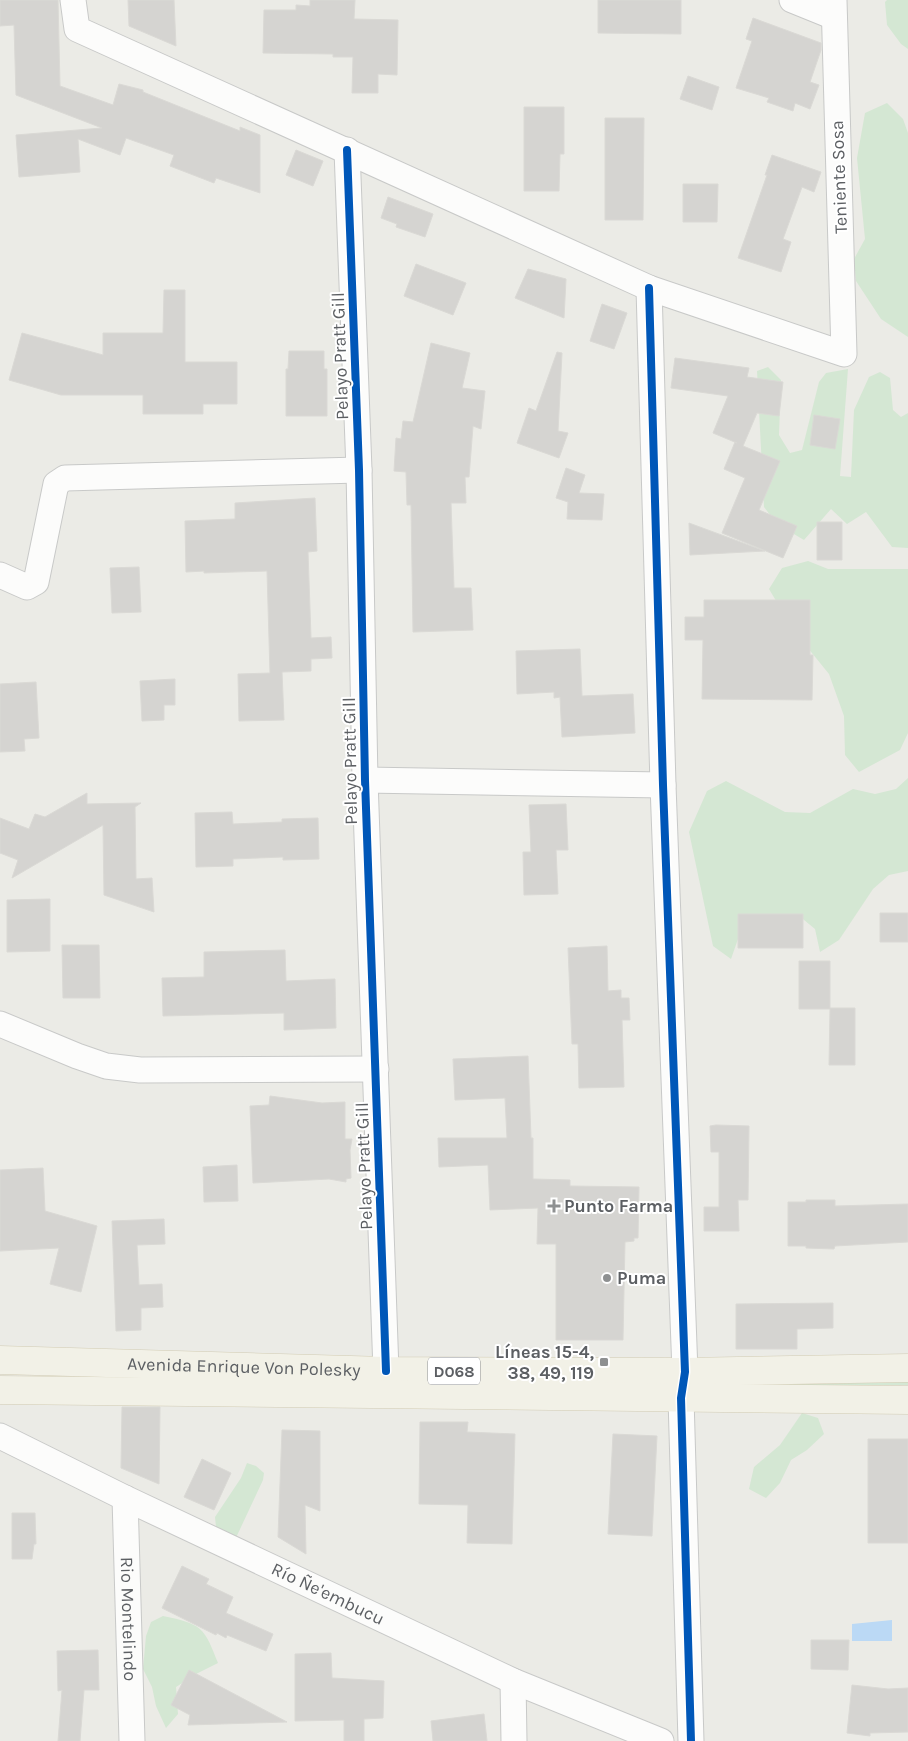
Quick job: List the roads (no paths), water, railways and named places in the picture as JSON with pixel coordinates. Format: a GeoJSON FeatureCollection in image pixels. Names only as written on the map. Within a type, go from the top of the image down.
{"type":"FeatureCollection","features":[{"type":"Feature","properties":{"kind":"main road","name":"Avenida Enrique Von Polesky"},"geometry":{"type":"LineString","coordinates":[[0,1360],[386,1371],[684,1372],[908,1368]]}},
{"type":"Feature","properties":{"kind":"main road","name":"Avenida Enrique Von Polesky"},"geometry":{"type":"LineString","coordinates":[[0,1390],[908,1400]]}},
{"type":"Feature","properties":{"kind":"street"},"geometry":{"type":"LineString","coordinates":[[73,0],[77,29],[649,288],[663,785],[684,1372],[681,1398],[691,1741]]}},
{"type":"Feature","properties":{"kind":"street"},"geometry":{"type":"LineString","coordinates":[[792,0],[834,9]]}},
{"type":"Feature","properties":{"kind":"street","name":"Teniente Sosa"},"geometry":{"type":"LineString","coordinates":[[649,288],[844,354],[834,9]]}},
{"type":"Feature","properties":{"kind":"street","name":"Pelayo Pratt Gill"},"geometry":{"type":"LineString","coordinates":[[347,150],[359,470],[366,780],[386,1371]]}},
{"type":"Feature","properties":{"kind":"street"},"geometry":{"type":"LineString","coordinates":[[0,575],[27,586],[36,582],[56,484],[65,478],[359,470]]}},
{"type":"Feature","properties":{"kind":"street"},"geometry":{"type":"LineString","coordinates":[[366,780],[663,785]]}},
{"type":"Feature","properties":{"kind":"street"},"geometry":{"type":"LineString","coordinates":[[0,1024],[77,1056],[99,1063],[140,1070],[376,1069]]}},
{"type":"Feature","properties":{"kind":"street","name":"Río Ñe'embucu"},"geometry":{"type":"LineString","coordinates":[[0,1436],[125,1498],[513,1681],[661,1741]]}},
{"type":"Feature","properties":{"kind":"street","name":"Rio Montelindo"},"geometry":{"type":"LineString","coordinates":[[125,1498],[132,1741]]}},
{"type":"Feature","properties":{"kind":"street"},"geometry":{"type":"LineString","coordinates":[[513,1681],[514,1741]]}},
{"type":"Feature","properties":{"kind":"water"},"geometry":{"type":"Polygon","coordinates":[[[892,1620],[892,1641],[852,1641],[852,1624],[892,1620]]]}},
{"type":"Feature","properties":{"kind":"place","name":"Punto Farma"},"geometry":{"type":"Point","coordinates":[554,1206]}},
{"type":"Feature","properties":{"kind":"place","name":"Puma"},"geometry":{"type":"Point","coordinates":[607,1278]}},
{"type":"Feature","properties":{"kind":"place","name":"Líneas 15-4, 38, 49, 119"},"geometry":{"type":"Point","coordinates":[604,1362]}}]}
